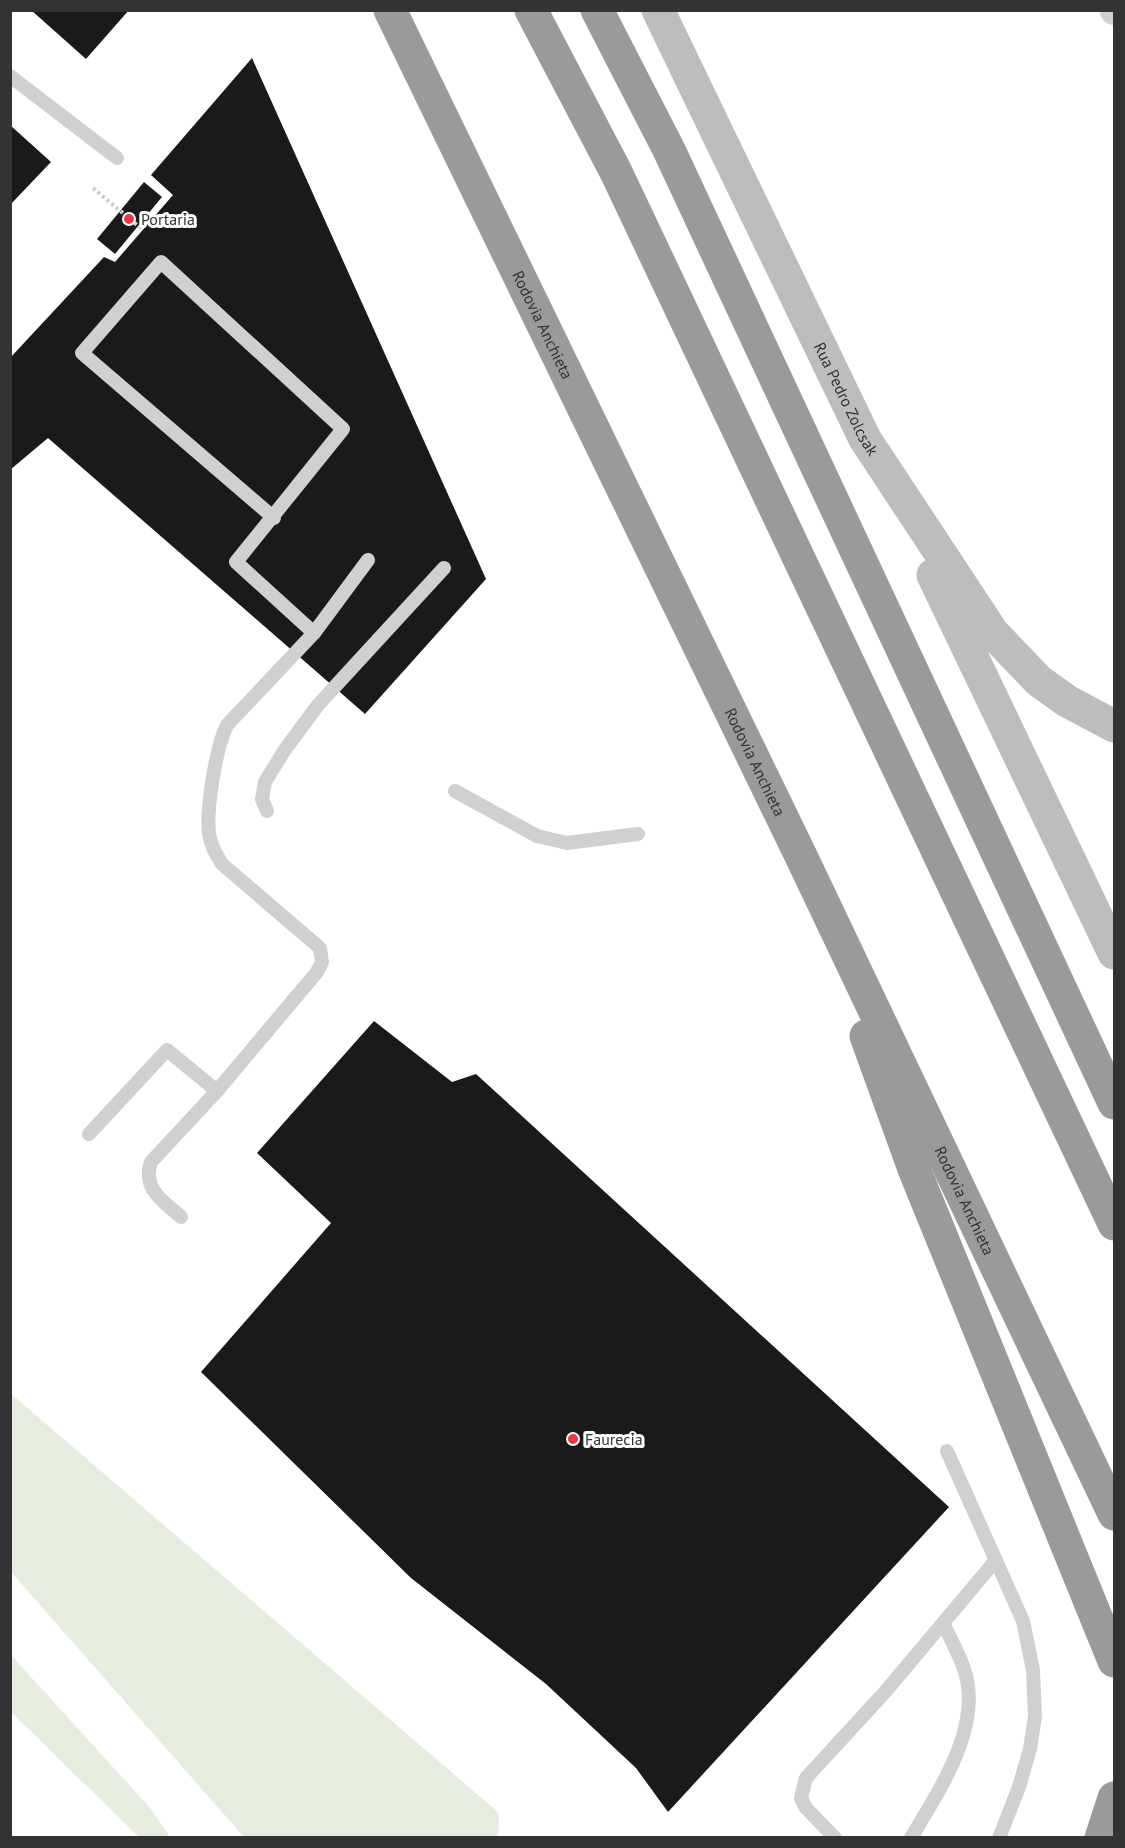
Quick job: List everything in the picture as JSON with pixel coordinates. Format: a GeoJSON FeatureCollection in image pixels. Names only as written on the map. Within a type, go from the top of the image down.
{"type":"FeatureCollection","features":[{"type":"Feature","properties":{"kind":"highway","name":"Rodovia Anchieta"},"geometry":{"type":"LineString","coordinates":[[390,10],[800,854],[1114,1514]]}},
{"type":"Feature","properties":{"kind":"highway"},"geometry":{"type":"LineString","coordinates":[[531,10],[616,172],[1114,1224]]}},
{"type":"Feature","properties":{"kind":"highway"},"geometry":{"type":"LineString","coordinates":[[597,10],[669,150],[1114,1103]]}},
{"type":"Feature","properties":{"kind":"highway"},"geometry":{"type":"LineString","coordinates":[[800,854],[914,1169],[1114,1661]]}},
{"type":"Feature","properties":{"kind":"highway"},"geometry":{"type":"LineString","coordinates":[[1101,1838],[1114,1798]]}},
{"type":"Feature","properties":{"kind":"main road","name":"Rua Pedro Zolcsak"},"geometry":{"type":"LineString","coordinates":[[658,10],[866,439],[993,633],[1039,681],[1076,706],[1114,726]]}},
{"type":"Feature","properties":{"kind":"main road"},"geometry":{"type":"LineString","coordinates":[[866,439],[1008,728],[1114,953]]}},
{"type":"Feature","properties":{"kind":"lane"},"geometry":{"type":"LineString","coordinates":[[10,76],[117,158]]}},
{"type":"Feature","properties":{"kind":"lane"},"geometry":{"type":"LineString","coordinates":[[274,518],[82,353],[161,262],[343,429],[274,518],[236,561],[314,633]]}},
{"type":"Feature","properties":{"kind":"lane"},"geometry":{"type":"LineString","coordinates":[[182,1217],[154,1193],[148,1184],[147,1173],[151,1162],[217,1091],[317,972],[322,962],[321,948],[222,864],[213,850],[209,833],[216,763],[222,736],[227,725],[314,633],[368,560]]}},
{"type":"Feature","properties":{"kind":"lane"},"geometry":{"type":"LineString","coordinates":[[267,811],[262,799],[265,782],[284,751],[318,705],[444,568]]}},
{"type":"Feature","properties":{"kind":"lane"},"geometry":{"type":"LineString","coordinates":[[455,791],[537,836],[567,843],[638,834]]}},
{"type":"Feature","properties":{"kind":"lane"},"geometry":{"type":"LineString","coordinates":[[89,1134],[166,1050],[217,1091]]}},
{"type":"Feature","properties":{"kind":"lane"},"geometry":{"type":"LineString","coordinates":[[947,1451],[1023,1621],[1033,1670],[1035,1716],[1030,1749],[1019,1787],[999,1838]]}},
{"type":"Feature","properties":{"kind":"lane"},"geometry":{"type":"LineString","coordinates":[[835,1838],[806,1808],[801,1798],[802,1786],[806,1778],[885,1692],[996,1560]]}},
{"type":"Feature","properties":{"kind":"lane"},"geometry":{"type":"LineString","coordinates":[[911,1838],[951,1770],[965,1725],[968,1697],[965,1671],[943,1623]]}},
{"type":"Feature","properties":{"kind":"path"},"geometry":{"type":"LineString","coordinates":[[93,188],[143,230]]}},
{"type":"Feature","properties":{"kind":"shaded area"},"geometry":{"type":"Polygon","coordinates":[[[10,1393],[499,1813],[498,1837],[244,1837],[11,1572],[10,1393]]]}},
{"type":"Feature","properties":{"kind":"shaded area"},"geometry":{"type":"Polygon","coordinates":[[[10,1654],[151,1809],[170,1837],[139,1837],[11,1712],[10,1654]]]}},
{"type":"Feature","properties":{"kind":"building"},"geometry":{"type":"Polygon","coordinates":[[[31,10],[129,10],[86,59],[31,10]]]}},
{"type":"Feature","properties":{"kind":"building"},"geometry":{"type":"Polygon","coordinates":[[[252,58],[486,579],[365,714],[48,438],[10,470],[10,358],[104,257],[115,262],[173,195],[151,175],[252,58]]]}},
{"type":"Feature","properties":{"kind":"building"},"geometry":{"type":"Polygon","coordinates":[[[10,125],[51,162],[10,205],[10,125]]]}},
{"type":"Feature","properties":{"kind":"building","name":"Portaria"},"geometry":{"type":"Polygon","coordinates":[[[144,182],[162,197],[115,254],[97,239],[144,182]]]}},
{"type":"Feature","properties":{"kind":"building","name":"Faurecia"},"geometry":{"type":"Polygon","coordinates":[[[374,1021],[452,1082],[476,1074],[949,1507],[668,1812],[636,1768],[546,1684],[411,1578],[201,1372],[331,1223],[257,1153],[374,1021]]]}},
{"type":"Feature","properties":{"kind":"place","name":"Portaria"},"geometry":{"type":"Point","coordinates":[129,219]}},
{"type":"Feature","properties":{"kind":"place","name":"Faurecia"},"geometry":{"type":"Point","coordinates":[573,1439]}}]}
